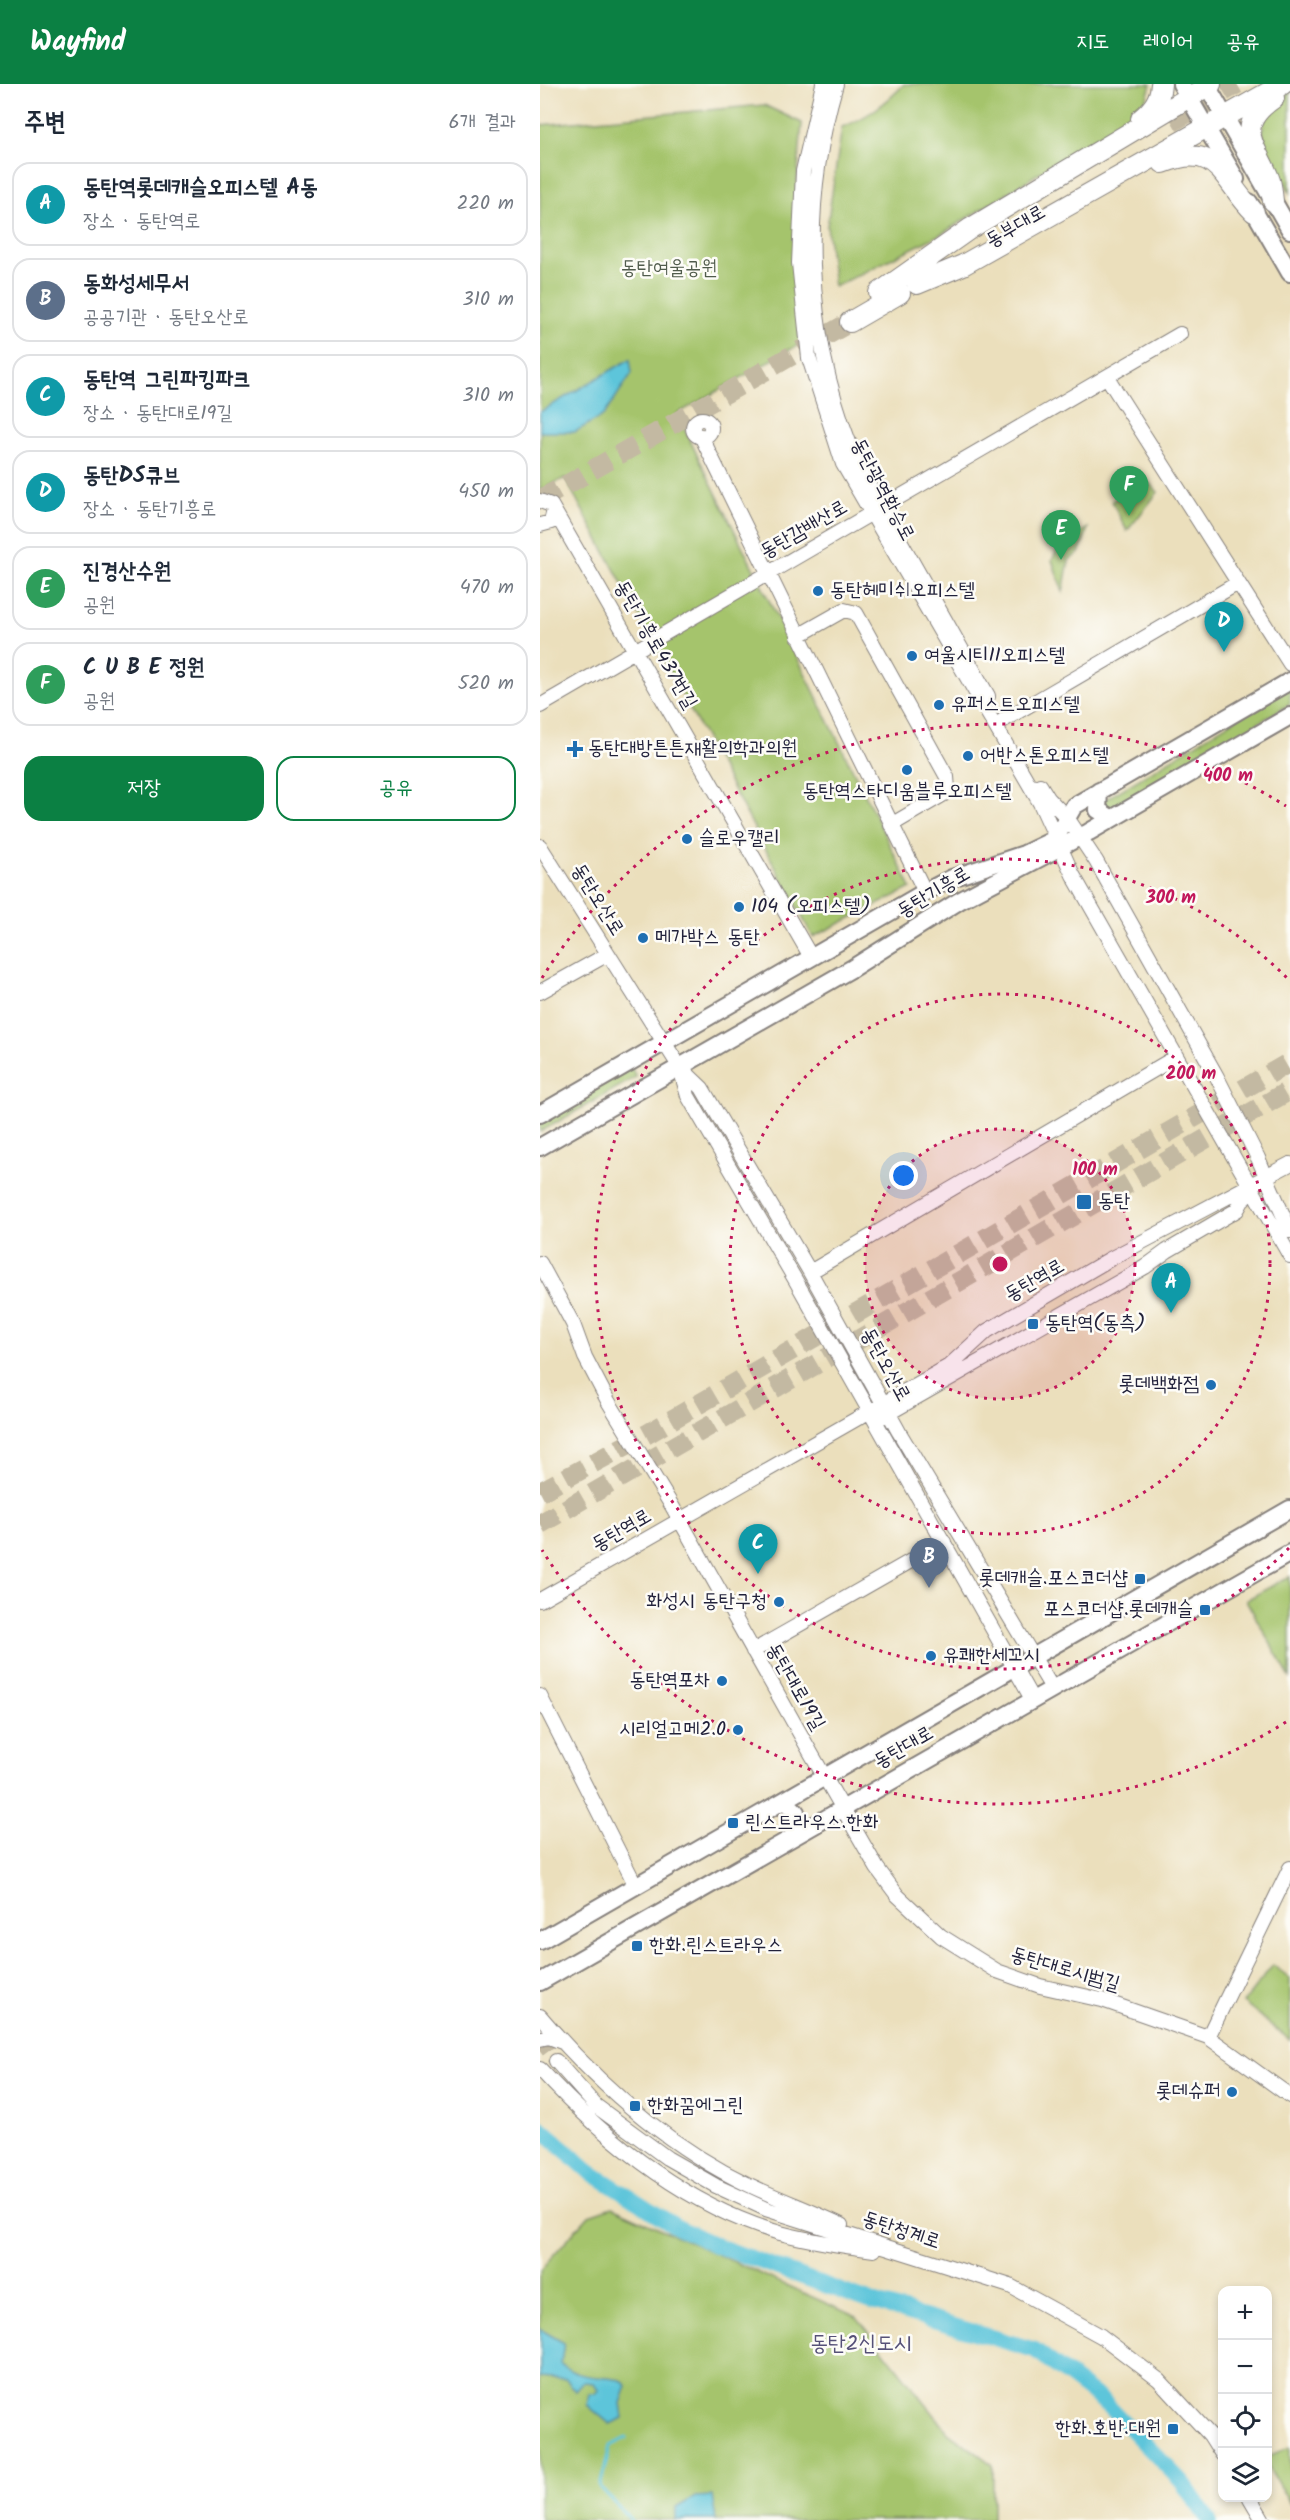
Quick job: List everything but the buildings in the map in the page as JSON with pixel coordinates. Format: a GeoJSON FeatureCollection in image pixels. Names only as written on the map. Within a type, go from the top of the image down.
{"type":"FeatureCollection","features":[{"type":"Feature","properties":{"kind":"highway"},"geometry":{"type":"LineString","coordinates":[[1105,146],[1152,109],[1158,99],[1161,84]]}},
{"type":"Feature","properties":{"kind":"highway"},"geometry":{"type":"LineString","coordinates":[[917,284],[963,265],[1285,84]]}},
{"type":"Feature","properties":{"kind":"highway"},"geometry":{"type":"LineString","coordinates":[[1273,201],[1270,180],[1253,148],[1251,127],[1255,117],[1266,104],[1282,92],[1285,84]]}},
{"type":"Feature","properties":{"kind":"highway"},"geometry":{"type":"LineString","coordinates":[[879,293],[971,228],[1105,146],[1184,91],[1208,85]]}},
{"type":"Feature","properties":{"kind":"highway","name":"동부대로"},"geometry":{"type":"LineString","coordinates":[[1176,126],[917,284],[849,317],[879,293],[1176,126]]}},
{"type":"Feature","properties":{"kind":"highway"},"geometry":{"type":"LineString","coordinates":[[1120,176],[1182,155],[1207,158],[1224,172],[1239,196],[1254,212]]}},
{"type":"Feature","properties":{"kind":"main road"},"geometry":{"type":"LineString","coordinates":[[1208,85],[1290,230]]}},
{"type":"Feature","properties":{"kind":"main road"},"geometry":{"type":"LineString","coordinates":[[1184,91],[1290,273]]}},
{"type":"Feature","properties":{"kind":"main road","name":"동탄기흥로"},"geometry":{"type":"LineString","coordinates":[[540,1147],[851,969],[1057,843],[1074,806],[1290,681]]}},
{"type":"Feature","properties":{"kind":"main road","name":"동탄기흥로"},"geometry":{"type":"LineString","coordinates":[[540,1114],[925,892],[952,878],[1080,836],[1290,716]]}},
{"type":"Feature","properties":{"kind":"main road"},"geometry":{"type":"LineString","coordinates":[[1099,791],[1098,810],[1111,818]]}},
{"type":"Feature","properties":{"kind":"main road","name":"동탄대로"},"geometry":{"type":"LineString","coordinates":[[540,1941],[1290,1509]]}},
{"type":"Feature","properties":{"kind":"main road","name":"동탄대로"},"geometry":{"type":"LineString","coordinates":[[540,1982],[793,1835],[1290,1553]]}},
{"type":"Feature","properties":{"kind":"main road"},"geometry":{"type":"LineString","coordinates":[[784,1801],[796,1812],[793,1835]]}},
{"type":"Feature","properties":{"kind":"street","name":"동탄광역환승로"},"geometry":{"type":"LineString","coordinates":[[823,84],[803,171],[798,235],[801,299],[809,358],[843,464],[876,511],[1048,798],[1068,819],[1096,861],[1217,1077],[1266,1178]]}},
{"type":"Feature","properties":{"kind":"street","name":"동탄광역환승로"},"geometry":{"type":"LineString","coordinates":[[836,84],[822,135],[813,200],[811,257],[814,296],[827,368],[841,419],[876,511],[1040,802],[1072,874],[1176,1057]]}},
{"type":"Feature","properties":{"kind":"street","name":"동탄감배산로"},"geometry":{"type":"LineString","coordinates":[[540,706],[1180,334]]}},
{"type":"Feature","properties":{"kind":"street"},"geometry":{"type":"LineString","coordinates":[[1107,377],[1290,664]]}},
{"type":"Feature","properties":{"kind":"street","name":"동탄기흥로"},"geometry":{"type":"LineString","coordinates":[[701,436],[925,892]]}},
{"type":"Feature","properties":{"kind":"street"},"geometry":{"type":"LineString","coordinates":[[540,501],[551,504],[548,519]]}},
{"type":"Feature","properties":{"kind":"street","name":"동탄기흥로437번길"},"geometry":{"type":"LineString","coordinates":[[548,519],[573,543],[811,957]]}},
{"type":"Feature","properties":{"kind":"street"},"geometry":{"type":"LineString","coordinates":[[1002,722],[1238,583]]}},
{"type":"Feature","properties":{"kind":"street"},"geometry":{"type":"LineString","coordinates":[[798,636],[844,610],[856,613],[947,777],[948,789],[944,794],[891,825]]}},
{"type":"Feature","properties":{"kind":"street","name":"동탄오산로"},"geometry":{"type":"LineString","coordinates":[[540,846],[679,1066],[702,1088],[810,1272],[886,1408],[1052,1688]]}},
{"type":"Feature","properties":{"kind":"street"},"geometry":{"type":"LineString","coordinates":[[540,992],[608,954]]}},
{"type":"Feature","properties":{"kind":"street"},"geometry":{"type":"LineString","coordinates":[[810,1272],[1176,1057],[1266,1214],[1287,1233]]}},
{"type":"Feature","properties":{"kind":"street","name":"동탄오산로"},"geometry":{"type":"LineString","coordinates":[[679,1066],[688,1096],[796,1281],[1032,1699]]}},
{"type":"Feature","properties":{"kind":"street","name":"동탄역로"},"geometry":{"type":"LineString","coordinates":[[886,1408],[949,1366],[987,1331],[1110,1259],[1290,1164]]}},
{"type":"Feature","properties":{"kind":"street"},"geometry":{"type":"LineString","coordinates":[[1266,1178],[1287,1233],[1290,1256]]}},
{"type":"Feature","properties":{"kind":"street","name":"동탄역로"},"geometry":{"type":"LineString","coordinates":[[540,1600],[849,1425],[871,1417],[1145,1267],[1237,1210],[1250,1187]]}},
{"type":"Feature","properties":{"kind":"street"},"geometry":{"type":"LineString","coordinates":[[1184,1221],[1193,1236]]}},
{"type":"Feature","properties":{"kind":"street"},"geometry":{"type":"LineString","coordinates":[[540,1263],[573,1324],[596,1381],[678,1521]]}},
{"type":"Feature","properties":{"kind":"street"},"geometry":{"type":"LineString","coordinates":[[540,1281],[612,1426],[663,1509],[678,1521]]}},
{"type":"Feature","properties":{"kind":"street","name":"동탄대로19길"},"geometry":{"type":"LineString","coordinates":[[678,1521],[825,1778]]}},
{"type":"Feature","properties":{"kind":"street"},"geometry":{"type":"LineString","coordinates":[[753,1652],[944,1542]]}},
{"type":"Feature","properties":{"kind":"street"},"geometry":{"type":"LineString","coordinates":[[989,1625],[1000,1627],[1008,1620],[1009,1615]]}},
{"type":"Feature","properties":{"kind":"street"},"geometry":{"type":"LineString","coordinates":[[540,1696],[636,1886]]}},
{"type":"Feature","properties":{"kind":"street","name":"동탄대로시범길"},"geometry":{"type":"LineString","coordinates":[[825,1778],[897,1896],[941,1936],[967,1954],[1008,1975],[1102,2000],[1208,2037],[1290,2096]]}},
{"type":"Feature","properties":{"kind":"street"},"geometry":{"type":"LineString","coordinates":[[1208,2037],[1290,1868]]}},
{"type":"Feature","properties":{"kind":"street"},"geometry":{"type":"LineString","coordinates":[[540,2016],[606,2088],[668,2136],[701,2158],[748,2184],[909,2254]]}},
{"type":"Feature","properties":{"kind":"street"},"geometry":{"type":"LineString","coordinates":[[540,2039],[549,2037],[562,2042]]}},
{"type":"Feature","properties":{"kind":"street","name":"동탄청계로"},"geometry":{"type":"LineString","coordinates":[[556,2061],[596,2106],[667,2158],[716,2186],[766,2209],[1010,2286],[1101,2336],[1159,2380],[1210,2435],[1218,2448]]}},
{"type":"Feature","properties":{"kind":"street"},"geometry":{"type":"LineString","coordinates":[[540,2069],[601,2132],[695,2197],[736,2217],[779,2232],[834,2245],[909,2254]]}},
{"type":"Feature","properties":{"kind":"street"},"geometry":{"type":"LineString","coordinates":[[1252,2502],[1263,2520]]}},
{"type":"Feature","properties":{"kind":"green space"},"geometry":{"type":"Polygon","coordinates":[[[904,84],[1151,84],[1147,98],[1134,114],[943,233],[834,287],[827,226],[842,127],[876,109],[904,84]]]}},
{"type":"Feature","properties":{"kind":"green space"},"geometry":{"type":"Polygon","coordinates":[[[1290,91],[1290,194],[1269,154],[1263,132],[1268,110],[1290,91]]]}},
{"type":"Feature","properties":{"kind":"green space","name":"동탄여울공원"},"geometry":{"type":"Polygon","coordinates":[[[764,105],[802,123],[795,206],[800,344],[677,414],[911,888],[813,937],[565,478],[540,491],[540,125],[764,105]]]}},
{"type":"Feature","properties":{"kind":"green space"},"geometry":{"type":"Polygon","coordinates":[[[1143,477],[1158,492],[1127,531],[1112,501],[1134,489],[1143,477]]]}},
{"type":"Feature","properties":{"kind":"green space"},"geometry":{"type":"Polygon","coordinates":[[[1088,528],[1079,553],[1069,560],[1063,592],[1052,560],[1062,542],[1088,528]]]}},
{"type":"Feature","properties":{"kind":"green space"},"geometry":{"type":"Polygon","coordinates":[[[1290,686],[1290,704],[1110,811],[1102,801],[1149,773],[1290,686]]]}},
{"type":"Feature","properties":{"kind":"green space"},"geometry":{"type":"Polygon","coordinates":[[[631,1067],[636,1077],[540,1132],[540,1120],[631,1067]]]}},
{"type":"Feature","properties":{"kind":"green space"},"geometry":{"type":"Polygon","coordinates":[[[1290,1576],[1290,1678],[1246,1600],[1290,1576]]]}},
{"type":"Feature","properties":{"kind":"green space"},"geometry":{"type":"Polygon","coordinates":[[[1273,1965],[1290,1978],[1290,2040],[1243,2003],[1273,1965]]]}},
{"type":"Feature","properties":{"kind":"green space"},"geometry":{"type":"Polygon","coordinates":[[[612,2207],[857,2317],[948,2432],[993,2465],[993,2520],[540,2520],[540,2270],[589,2215],[612,2207]]]}},
{"type":"Feature","properties":{"kind":"green space"},"geometry":{"type":"Polygon","coordinates":[[[1290,2447],[1290,2504],[1272,2474],[1272,2454],[1290,2447]]]}},
{"type":"Feature","properties":{"kind":"water"},"geometry":{"type":"Polygon","coordinates":[[[630,359],[632,373],[604,415],[575,432],[540,432],[540,412],[630,359]]]}},
{"type":"Feature","properties":{"kind":"water"},"geometry":{"type":"Polygon","coordinates":[[[540,2329],[564,2343],[561,2363],[573,2372],[621,2380],[627,2386],[621,2403],[623,2418],[610,2424],[587,2405],[589,2394],[595,2394],[598,2390],[594,2383],[584,2382],[576,2391],[566,2379],[540,2377],[540,2329]]]}},
{"type":"Feature","properties":{"kind":"water"},"geometry":{"type":"Polygon","coordinates":[[[712,2496],[716,2520],[676,2520],[676,2508],[695,2497],[712,2496]]]}},
{"type":"Feature","properties":{"kind":"waterway"},"geometry":{"type":"LineString","coordinates":[[540,2128],[590,2172],[677,2227],[715,2245],[866,2300],[1035,2350],[1105,2403],[1182,2482],[1209,2520]]}},
{"type":"Feature","properties":{"kind":"waterway"},"geometry":{"type":"LineString","coordinates":[[626,2438],[610,2446],[600,2487],[631,2520]]}},
{"type":"Feature","properties":{"kind":"tunnel"},"geometry":{"type":"LineString","coordinates":[[1172,122],[1237,84]]}},
{"type":"Feature","properties":{"kind":"tunnel"},"geometry":{"type":"LineString","coordinates":[[540,500],[850,322]]}},
{"type":"Feature","properties":{"kind":"tunnel"},"geometry":{"type":"LineString","coordinates":[[540,1492],[649,1433],[1290,1062]]}},
{"type":"Feature","properties":{"kind":"tunnel"},"geometry":{"type":"LineString","coordinates":[[540,1524],[1290,1090]]}},
{"type":"Feature","properties":{"kind":"tunnel"},"geometry":{"type":"LineString","coordinates":[[540,2040],[556,2061]]}},
{"type":"Feature","properties":{"kind":"place","name":"C U B E 정원"},"geometry":{"type":"Point","coordinates":[1129,516]}},
{"type":"Feature","properties":{"kind":"place","name":"진경산수원"},"geometry":{"type":"Point","coordinates":[1061,560]}},
{"type":"Feature","properties":{"kind":"place","name":"동탄헤미쉬오피스텔"},"geometry":{"type":"Point","coordinates":[818,591]}},
{"type":"Feature","properties":{"kind":"place","name":"동탄DS큐브"},"geometry":{"type":"Point","coordinates":[1224,652]}},
{"type":"Feature","properties":{"kind":"place","name":"여울시티II오피스텔"},"geometry":{"type":"Point","coordinates":[912,656]}},
{"type":"Feature","properties":{"kind":"place","name":"유퍼스트오피스텔"},"geometry":{"type":"Point","coordinates":[939,705]}},
{"type":"Feature","properties":{"kind":"place","name":"동탄대방튼튼재활의학과의원"},"geometry":{"type":"Point","coordinates":[575,749]}},
{"type":"Feature","properties":{"kind":"place","name":"어반스톤오피스텔"},"geometry":{"type":"Point","coordinates":[968,756]}},
{"type":"Feature","properties":{"kind":"place","name":"동탄역스타디움블루오피스텔"},"geometry":{"type":"Point","coordinates":[907,770]}},
{"type":"Feature","properties":{"kind":"place","name":"슬로우캘리"},"geometry":{"type":"Point","coordinates":[687,839]}},
{"type":"Feature","properties":{"kind":"place","name":"104 (오피스텔)"},"geometry":{"type":"Point","coordinates":[739,907]}},
{"type":"Feature","properties":{"kind":"place","name":"메가박스 동탄"},"geometry":{"type":"Point","coordinates":[643,938]}},
{"type":"Feature","properties":{"kind":"place","name":"동탄"},"geometry":{"type":"Point","coordinates":[1084,1202]}},
{"type":"Feature","properties":{"kind":"place","name":"동탄역롯데캐슬오피스텔 A동"},"geometry":{"type":"Point","coordinates":[1171,1313]}},
{"type":"Feature","properties":{"kind":"place","name":"동탄역(동측)"},"geometry":{"type":"Point","coordinates":[1033,1324]}},
{"type":"Feature","properties":{"kind":"place","name":"롯데백화점"},"geometry":{"type":"Point","coordinates":[1211,1385]}},
{"type":"Feature","properties":{"kind":"place","name":"동탄역 그린파킹파크"},"geometry":{"type":"Point","coordinates":[758,1574]}},
{"type":"Feature","properties":{"kind":"place","name":"롯데캐슬.포스코더샵"},"geometry":{"type":"Point","coordinates":[1140,1579]}},
{"type":"Feature","properties":{"kind":"place","name":"동화성세무서"},"geometry":{"type":"Point","coordinates":[929,1588]}},
{"type":"Feature","properties":{"kind":"place","name":"화성시 동탄구청"},"geometry":{"type":"Point","coordinates":[779,1602]}},
{"type":"Feature","properties":{"kind":"place","name":"포스코더샵.롯데캐슬"},"geometry":{"type":"Point","coordinates":[1205,1610]}},
{"type":"Feature","properties":{"kind":"place","name":"유쾌한세꼬시"},"geometry":{"type":"Point","coordinates":[931,1656]}},
{"type":"Feature","properties":{"kind":"place","name":"동탄역포차"},"geometry":{"type":"Point","coordinates":[722,1681]}},
{"type":"Feature","properties":{"kind":"place","name":"시리얼고메2.0"},"geometry":{"type":"Point","coordinates":[738,1730]}},
{"type":"Feature","properties":{"kind":"place","name":"린스트라우스.한화"},"geometry":{"type":"Point","coordinates":[733,1823]}},
{"type":"Feature","properties":{"kind":"place","name":"한화.린스트라우스"},"geometry":{"type":"Point","coordinates":[637,1946]}},
{"type":"Feature","properties":{"kind":"place","name":"롯데슈퍼"},"geometry":{"type":"Point","coordinates":[1232,2092]}},
{"type":"Feature","properties":{"kind":"place","name":"한화꿈에그린"},"geometry":{"type":"Point","coordinates":[635,2106]}},
{"type":"Feature","properties":{"kind":"place","name":"한화.호반.대원"},"geometry":{"type":"Point","coordinates":[1173,2429]}},
{"type":"Feature","properties":{"kind":"district","name":"동탄2신도시"},"geometry":{"type":"Point","coordinates":[861,2344]}}]}
